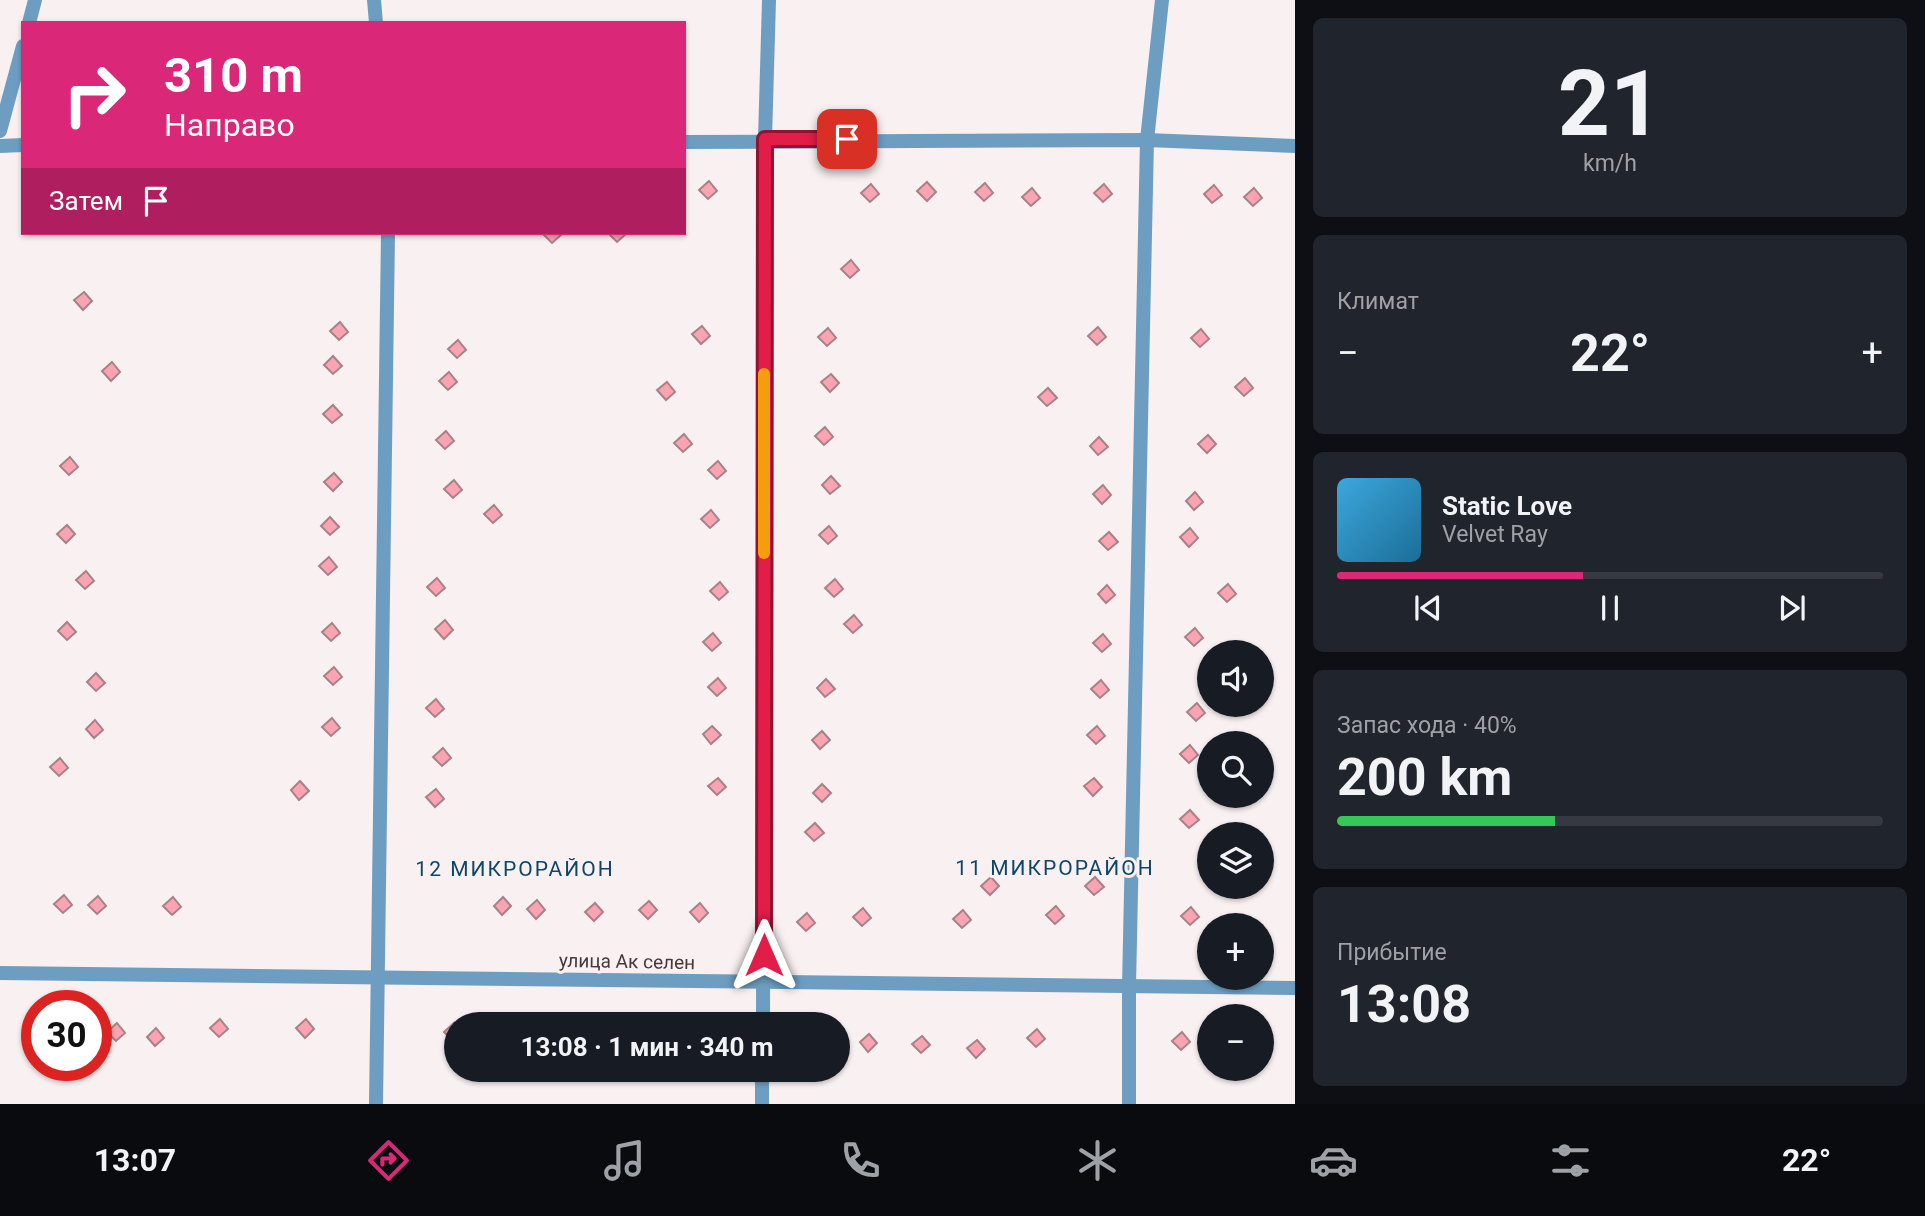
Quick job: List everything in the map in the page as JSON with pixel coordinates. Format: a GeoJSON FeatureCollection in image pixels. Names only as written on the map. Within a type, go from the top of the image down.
{"type":"FeatureCollection","features":[{"type":"Feature","properties":{"kind":"street"},"geometry":{"type":"LineString","coordinates":[[30,21],[35,0]]}},
{"type":"Feature","properties":{"kind":"street"},"geometry":{"type":"LineString","coordinates":[[374,0],[376,21]]}},
{"type":"Feature","properties":{"kind":"street"},"geometry":{"type":"LineString","coordinates":[[763,1012],[765,139],[769,0]]}},
{"type":"Feature","properties":{"kind":"street"},"geometry":{"type":"LineString","coordinates":[[1129,1104],[1129,986],[1147,141],[1162,0]]}},
{"type":"Feature","properties":{"kind":"street"},"geometry":{"type":"LineString","coordinates":[[0,131],[21,53]]}},
{"type":"Feature","properties":{"kind":"street"},"geometry":{"type":"LineString","coordinates":[[686,142],[765,139],[1147,141],[1295,146]]}},
{"type":"Feature","properties":{"kind":"street"},"geometry":{"type":"LineString","coordinates":[[0,146],[21,145]]}},
{"type":"Feature","properties":{"kind":"street"},"geometry":{"type":"LineString","coordinates":[[376,1104],[375,978],[388,235]]}},
{"type":"Feature","properties":{"kind":"street","name":"улица Ак селен"},"geometry":{"type":"LineString","coordinates":[[0,973],[1295,988]]}},
{"type":"Feature","properties":{"kind":"street"},"geometry":{"type":"LineString","coordinates":[[762,1082],[762,1104]]}},
{"type":"Feature","properties":{"kind":"building"},"geometry":{"type":"Polygon","coordinates":[[[709,181],[717,191],[708,199],[699,190],[709,181]]]}},
{"type":"Feature","properties":{"kind":"building"},"geometry":{"type":"Polygon","coordinates":[[[927,182],[936,192],[927,201],[917,191],[927,182]]]}},
{"type":"Feature","properties":{"kind":"building"},"geometry":{"type":"Polygon","coordinates":[[[985,183],[993,193],[984,201],[975,192],[985,183]]]}},
{"type":"Feature","properties":{"kind":"building"},"geometry":{"type":"Polygon","coordinates":[[[871,184],[879,194],[870,202],[861,193],[871,184]]]}},
{"type":"Feature","properties":{"kind":"building"},"geometry":{"type":"Polygon","coordinates":[[[1104,184],[1112,194],[1103,202],[1094,193],[1104,184]]]}},
{"type":"Feature","properties":{"kind":"building"},"geometry":{"type":"Polygon","coordinates":[[[1214,185],[1222,195],[1212,203],[1204,194],[1214,185]]]}},
{"type":"Feature","properties":{"kind":"building"},"geometry":{"type":"Polygon","coordinates":[[[1032,188],[1040,198],[1031,206],[1022,197],[1032,188]]]}},
{"type":"Feature","properties":{"kind":"building"},"geometry":{"type":"Polygon","coordinates":[[[1254,188],[1262,198],[1253,206],[1244,197],[1254,188]]]}},
{"type":"Feature","properties":{"kind":"building"},"geometry":{"type":"Polygon","coordinates":[[[544,235],[561,235],[552,243],[544,235]]]}},
{"type":"Feature","properties":{"kind":"building"},"geometry":{"type":"Polygon","coordinates":[[[610,235],[625,235],[617,242],[610,235]]]}},
{"type":"Feature","properties":{"kind":"building"},"geometry":{"type":"Polygon","coordinates":[[[851,260],[859,270],[850,278],[841,269],[851,260]]]}},
{"type":"Feature","properties":{"kind":"building"},"geometry":{"type":"Polygon","coordinates":[[[84,292],[92,301],[83,310],[74,300],[84,292]]]}},
{"type":"Feature","properties":{"kind":"building"},"geometry":{"type":"Polygon","coordinates":[[[340,322],[348,332],[339,340],[330,331],[340,322]]]}},
{"type":"Feature","properties":{"kind":"building"},"geometry":{"type":"Polygon","coordinates":[[[702,326],[710,336],[701,344],[692,334],[702,326]]]}},
{"type":"Feature","properties":{"kind":"building"},"geometry":{"type":"Polygon","coordinates":[[[1098,327],[1106,337],[1097,345],[1088,336],[1098,327]]]}},
{"type":"Feature","properties":{"kind":"building"},"geometry":{"type":"Polygon","coordinates":[[[828,328],[836,338],[827,346],[818,337],[828,328]]]}},
{"type":"Feature","properties":{"kind":"building"},"geometry":{"type":"Polygon","coordinates":[[[1201,329],[1209,339],[1200,347],[1191,338],[1201,329]]]}},
{"type":"Feature","properties":{"kind":"building"},"geometry":{"type":"Polygon","coordinates":[[[458,340],[466,350],[457,358],[448,349],[458,340]]]}},
{"type":"Feature","properties":{"kind":"building"},"geometry":{"type":"Polygon","coordinates":[[[333,356],[342,366],[333,374],[324,365],[333,356]]]}},
{"type":"Feature","properties":{"kind":"building"},"geometry":{"type":"Polygon","coordinates":[[[112,362],[120,372],[111,381],[102,371],[112,362]]]}},
{"type":"Feature","properties":{"kind":"building"},"geometry":{"type":"Polygon","coordinates":[[[449,372],[457,382],[448,390],[439,381],[449,372]]]}},
{"type":"Feature","properties":{"kind":"building"},"geometry":{"type":"Polygon","coordinates":[[[831,374],[839,383],[830,392],[821,382],[831,374]]]}},
{"type":"Feature","properties":{"kind":"building"},"geometry":{"type":"Polygon","coordinates":[[[1245,378],[1253,388],[1244,396],[1235,387],[1245,378]]]}},
{"type":"Feature","properties":{"kind":"building"},"geometry":{"type":"Polygon","coordinates":[[[667,382],[675,392],[666,400],[657,390],[667,382]]]}},
{"type":"Feature","properties":{"kind":"building"},"geometry":{"type":"Polygon","coordinates":[[[1048,388],[1057,398],[1047,406],[1038,397],[1048,388]]]}},
{"type":"Feature","properties":{"kind":"building"},"geometry":{"type":"Polygon","coordinates":[[[333,405],[342,415],[332,423],[323,414],[333,405]]]}},
{"type":"Feature","properties":{"kind":"building"},"geometry":{"type":"Polygon","coordinates":[[[825,427],[833,437],[824,445],[815,436],[825,427]]]}},
{"type":"Feature","properties":{"kind":"building"},"geometry":{"type":"Polygon","coordinates":[[[446,431],[454,441],[445,449],[436,440],[446,431]]]}},
{"type":"Feature","properties":{"kind":"building"},"geometry":{"type":"Polygon","coordinates":[[[684,434],[692,444],[683,452],[674,443],[684,434]]]}},
{"type":"Feature","properties":{"kind":"building"},"geometry":{"type":"Polygon","coordinates":[[[1208,435],[1216,444],[1207,453],[1198,444],[1208,435]]]}},
{"type":"Feature","properties":{"kind":"building"},"geometry":{"type":"Polygon","coordinates":[[[1099,437],[1108,447],[1098,455],[1090,446],[1099,437]]]}},
{"type":"Feature","properties":{"kind":"building"},"geometry":{"type":"Polygon","coordinates":[[[70,457],[78,467],[69,475],[60,466],[70,457]]]}},
{"type":"Feature","properties":{"kind":"building"},"geometry":{"type":"Polygon","coordinates":[[[718,461],[726,471],[717,479],[708,470],[718,461]]]}},
{"type":"Feature","properties":{"kind":"building"},"geometry":{"type":"Polygon","coordinates":[[[334,473],[342,482],[333,491],[324,482],[334,473]]]}},
{"type":"Feature","properties":{"kind":"building"},"geometry":{"type":"Polygon","coordinates":[[[831,476],[840,486],[830,494],[822,485],[831,476]]]}},
{"type":"Feature","properties":{"kind":"building"},"geometry":{"type":"Polygon","coordinates":[[[454,480],[462,490],[453,498],[444,489],[454,480]]]}},
{"type":"Feature","properties":{"kind":"building"},"geometry":{"type":"Polygon","coordinates":[[[1103,485],[1111,495],[1102,504],[1093,494],[1103,485]]]}},
{"type":"Feature","properties":{"kind":"building"},"geometry":{"type":"Polygon","coordinates":[[[1195,492],[1203,502],[1194,510],[1186,501],[1195,492]]]}},
{"type":"Feature","properties":{"kind":"building"},"geometry":{"type":"Polygon","coordinates":[[[494,505],[502,515],[493,523],[484,514],[494,505]]]}},
{"type":"Feature","properties":{"kind":"building"},"geometry":{"type":"Polygon","coordinates":[[[711,510],[719,520],[710,528],[701,519],[711,510]]]}},
{"type":"Feature","properties":{"kind":"building"},"geometry":{"type":"Polygon","coordinates":[[[330,517],[339,527],[330,535],[321,526],[330,517]]]}},
{"type":"Feature","properties":{"kind":"building"},"geometry":{"type":"Polygon","coordinates":[[[67,525],[75,534],[66,543],[57,534],[67,525]]]}},
{"type":"Feature","properties":{"kind":"building"},"geometry":{"type":"Polygon","coordinates":[[[829,526],[837,536],[828,544],[819,535],[829,526]]]}},
{"type":"Feature","properties":{"kind":"building"},"geometry":{"type":"Polygon","coordinates":[[[1190,528],[1198,538],[1189,547],[1180,537],[1190,528]]]}},
{"type":"Feature","properties":{"kind":"building"},"geometry":{"type":"Polygon","coordinates":[[[1109,532],[1118,542],[1108,550],[1099,541],[1109,532]]]}},
{"type":"Feature","properties":{"kind":"building"},"geometry":{"type":"Polygon","coordinates":[[[329,557],[337,567],[328,575],[319,566],[329,557]]]}},
{"type":"Feature","properties":{"kind":"building"},"geometry":{"type":"Polygon","coordinates":[[[86,571],[94,581],[85,589],[76,580],[86,571]]]}},
{"type":"Feature","properties":{"kind":"building"},"geometry":{"type":"Polygon","coordinates":[[[437,578],[445,588],[436,596],[427,587],[437,578]]]}},
{"type":"Feature","properties":{"kind":"building"},"geometry":{"type":"Polygon","coordinates":[[[835,579],[843,589],[834,597],[825,588],[835,579]]]}},
{"type":"Feature","properties":{"kind":"building"},"geometry":{"type":"Polygon","coordinates":[[[720,582],[728,592],[719,600],[710,591],[720,582]]]}},
{"type":"Feature","properties":{"kind":"building"},"geometry":{"type":"Polygon","coordinates":[[[1228,584],[1236,594],[1227,602],[1218,593],[1228,584]]]}},
{"type":"Feature","properties":{"kind":"building"},"geometry":{"type":"Polygon","coordinates":[[[1107,585],[1115,595],[1106,603],[1098,594],[1107,585]]]}},
{"type":"Feature","properties":{"kind":"building"},"geometry":{"type":"Polygon","coordinates":[[[854,615],[862,625],[853,633],[844,624],[854,615]]]}},
{"type":"Feature","properties":{"kind":"building"},"geometry":{"type":"Polygon","coordinates":[[[445,620],[453,630],[444,639],[435,629],[445,620]]]}},
{"type":"Feature","properties":{"kind":"building"},"geometry":{"type":"Polygon","coordinates":[[[67,622],[76,632],[67,640],[58,631],[67,622]]]}},
{"type":"Feature","properties":{"kind":"building"},"geometry":{"type":"Polygon","coordinates":[[[332,623],[340,633],[331,641],[322,632],[332,623]]]}},
{"type":"Feature","properties":{"kind":"building"},"geometry":{"type":"Polygon","coordinates":[[[1195,628],[1203,638],[1197,640],[1194,646],[1185,637],[1195,628]]]}},
{"type":"Feature","properties":{"kind":"building"},"geometry":{"type":"Polygon","coordinates":[[[713,633],[721,643],[712,651],[703,642],[713,633]]]}},
{"type":"Feature","properties":{"kind":"building"},"geometry":{"type":"Polygon","coordinates":[[[1103,634],[1111,644],[1102,652],[1093,643],[1103,634]]]}},
{"type":"Feature","properties":{"kind":"building"},"geometry":{"type":"Polygon","coordinates":[[[334,667],[342,677],[333,685],[324,676],[334,667]]]}},
{"type":"Feature","properties":{"kind":"building"},"geometry":{"type":"Polygon","coordinates":[[[96,673],[105,683],[96,691],[87,682],[96,673]]]}},
{"type":"Feature","properties":{"kind":"building"},"geometry":{"type":"Polygon","coordinates":[[[718,678],[726,688],[717,696],[708,687],[718,678]]]}},
{"type":"Feature","properties":{"kind":"building"},"geometry":{"type":"Polygon","coordinates":[[[826,679],[835,689],[825,697],[817,688],[826,679]]]}},
{"type":"Feature","properties":{"kind":"building"},"geometry":{"type":"Polygon","coordinates":[[[1101,680],[1109,690],[1100,698],[1091,689],[1101,680]]]}},
{"type":"Feature","properties":{"kind":"building"},"geometry":{"type":"Polygon","coordinates":[[[436,699],[444,709],[435,717],[426,708],[436,699]]]}},
{"type":"Feature","properties":{"kind":"building"},"geometry":{"type":"Polygon","coordinates":[[[1197,703],[1197,717],[1200,717],[1196,721],[1187,712],[1197,703]]]}},
{"type":"Feature","properties":{"kind":"building"},"geometry":{"type":"Polygon","coordinates":[[[332,718],[340,728],[331,736],[322,727],[332,718]]]}},
{"type":"Feature","properties":{"kind":"building"},"geometry":{"type":"Polygon","coordinates":[[[95,720],[103,730],[94,738],[86,729],[95,720]]]}},
{"type":"Feature","properties":{"kind":"building"},"geometry":{"type":"Polygon","coordinates":[[[712,726],[721,735],[711,744],[703,734],[712,726]]]}},
{"type":"Feature","properties":{"kind":"building"},"geometry":{"type":"Polygon","coordinates":[[[1097,726],[1105,736],[1096,744],[1087,735],[1097,726]]]}},
{"type":"Feature","properties":{"kind":"building"},"geometry":{"type":"Polygon","coordinates":[[[822,731],[830,740],[820,749],[812,740],[822,731]]]}},
{"type":"Feature","properties":{"kind":"building"},"geometry":{"type":"Polygon","coordinates":[[[1190,745],[1197,756],[1189,763],[1180,754],[1190,745]]]}},
{"type":"Feature","properties":{"kind":"building"},"geometry":{"type":"Polygon","coordinates":[[[443,748],[451,758],[442,766],[433,757],[443,748]]]}},
{"type":"Feature","properties":{"kind":"building"},"geometry":{"type":"Polygon","coordinates":[[[60,758],[68,768],[59,776],[50,767],[60,758]]]}},
{"type":"Feature","properties":{"kind":"building"},"geometry":{"type":"Polygon","coordinates":[[[718,778],[726,787],[717,795],[708,786],[718,778]]]}},
{"type":"Feature","properties":{"kind":"building"},"geometry":{"type":"Polygon","coordinates":[[[1094,778],[1102,787],[1093,796],[1084,786],[1094,778]]]}},
{"type":"Feature","properties":{"kind":"building"},"geometry":{"type":"Polygon","coordinates":[[[300,781],[309,791],[299,800],[291,790],[300,781]]]}},
{"type":"Feature","properties":{"kind":"building"},"geometry":{"type":"Polygon","coordinates":[[[822,784],[831,793],[822,802],[813,793],[822,784]]]}},
{"type":"Feature","properties":{"kind":"building"},"geometry":{"type":"Polygon","coordinates":[[[436,789],[444,799],[435,807],[426,797],[436,789]]]}},
{"type":"Feature","properties":{"kind":"building"},"geometry":{"type":"Polygon","coordinates":[[[1190,810],[1199,820],[1189,828],[1180,819],[1190,810]]]}},
{"type":"Feature","properties":{"kind":"building"},"geometry":{"type":"Polygon","coordinates":[[[815,823],[824,833],[814,841],[805,832],[815,823]]]}},
{"type":"Feature","properties":{"kind":"building"},"geometry":{"type":"Polygon","coordinates":[[[991,877],[999,886],[990,895],[981,886],[991,877]]]}},
{"type":"Feature","properties":{"kind":"building"},"geometry":{"type":"Polygon","coordinates":[[[1095,877],[1104,887],[1094,895],[1085,886],[1095,877]]]}},
{"type":"Feature","properties":{"kind":"building"},"geometry":{"type":"Polygon","coordinates":[[[64,895],[72,905],[63,913],[54,904],[64,895]]]}},
{"type":"Feature","properties":{"kind":"building"},"geometry":{"type":"Polygon","coordinates":[[[98,896],[106,906],[97,914],[88,905],[98,896]]]}},
{"type":"Feature","properties":{"kind":"building"},"geometry":{"type":"Polygon","coordinates":[[[173,897],[181,907],[172,915],[163,906],[173,897]]]}},
{"type":"Feature","properties":{"kind":"building"},"geometry":{"type":"Polygon","coordinates":[[[503,897],[511,906],[502,915],[494,906],[503,897]]]}},
{"type":"Feature","properties":{"kind":"building"},"geometry":{"type":"Polygon","coordinates":[[[537,900],[545,910],[536,919],[527,909],[537,900]]]}},
{"type":"Feature","properties":{"kind":"building"},"geometry":{"type":"Polygon","coordinates":[[[649,901],[657,910],[648,919],[639,910],[649,901]]]}},
{"type":"Feature","properties":{"kind":"building"},"geometry":{"type":"Polygon","coordinates":[[[595,903],[603,912],[594,921],[585,912],[595,903]]]}},
{"type":"Feature","properties":{"kind":"building"},"geometry":{"type":"Polygon","coordinates":[[[700,903],[708,913],[699,922],[690,912],[700,903]]]}},
{"type":"Feature","properties":{"kind":"building"},"geometry":{"type":"Polygon","coordinates":[[[1056,906],[1064,916],[1055,924],[1046,915],[1056,906]]]}},
{"type":"Feature","properties":{"kind":"building"},"geometry":{"type":"Polygon","coordinates":[[[1191,907],[1197,919],[1190,925],[1181,916],[1191,907]]]}},
{"type":"Feature","properties":{"kind":"building"},"geometry":{"type":"Polygon","coordinates":[[[863,908],[871,918],[862,926],[853,917],[863,908]]]}},
{"type":"Feature","properties":{"kind":"building"},"geometry":{"type":"Polygon","coordinates":[[[963,910],[971,920],[962,928],[953,919],[963,910]]]}},
{"type":"Feature","properties":{"kind":"building"},"geometry":{"type":"Polygon","coordinates":[[[807,913],[815,923],[806,931],[797,922],[807,913]]]}},
{"type":"Feature","properties":{"kind":"building"},"geometry":{"type":"Polygon","coordinates":[[[220,1019],[228,1029],[219,1037],[210,1028],[220,1019]]]}},
{"type":"Feature","properties":{"kind":"building"},"geometry":{"type":"Polygon","coordinates":[[[306,1019],[314,1029],[305,1038],[296,1028],[306,1019]]]}},
{"type":"Feature","properties":{"kind":"building"},"geometry":{"type":"Polygon","coordinates":[[[117,1023],[125,1033],[116,1041],[112,1037],[112,1028],[117,1023]]]}},
{"type":"Feature","properties":{"kind":"building"},"geometry":{"type":"Polygon","coordinates":[[[156,1028],[164,1038],[155,1046],[147,1037],[156,1028]]]}},
{"type":"Feature","properties":{"kind":"building"},"geometry":{"type":"Polygon","coordinates":[[[1037,1029],[1045,1039],[1036,1047],[1027,1038],[1037,1029]]]}},
{"type":"Feature","properties":{"kind":"building"},"geometry":{"type":"Polygon","coordinates":[[[1182,1032],[1190,1042],[1181,1050],[1172,1041],[1182,1032]]]}},
{"type":"Feature","properties":{"kind":"building"},"geometry":{"type":"Polygon","coordinates":[[[869,1034],[877,1043],[868,1052],[860,1042],[869,1034]]]}},
{"type":"Feature","properties":{"kind":"building"},"geometry":{"type":"Polygon","coordinates":[[[922,1036],[930,1045],[921,1053],[912,1044],[922,1036]]]}},
{"type":"Feature","properties":{"kind":"building"},"geometry":{"type":"Polygon","coordinates":[[[977,1040],[985,1049],[976,1058],[967,1048],[977,1040]]]}},
{"type":"Feature","properties":{"kind":"slow traffic"},"geometry":{"type":"LineString","coordinates":[[764,374],[764,553]]}},
{"type":"Feature","properties":{"kind":"district","name":"11 МИКРОРАЙОН"},"geometry":{"type":"Point","coordinates":[1055,868]}},
{"type":"Feature","properties":{"kind":"district","name":"12 МИКРОРАЙОН"},"geometry":{"type":"Point","coordinates":[515,869]}},
{"type":"Feature","properties":{"kind":"route"},"geometry":{"type":"LineString","coordinates":[[764,955],[765,139],[847,139]]}}]}
